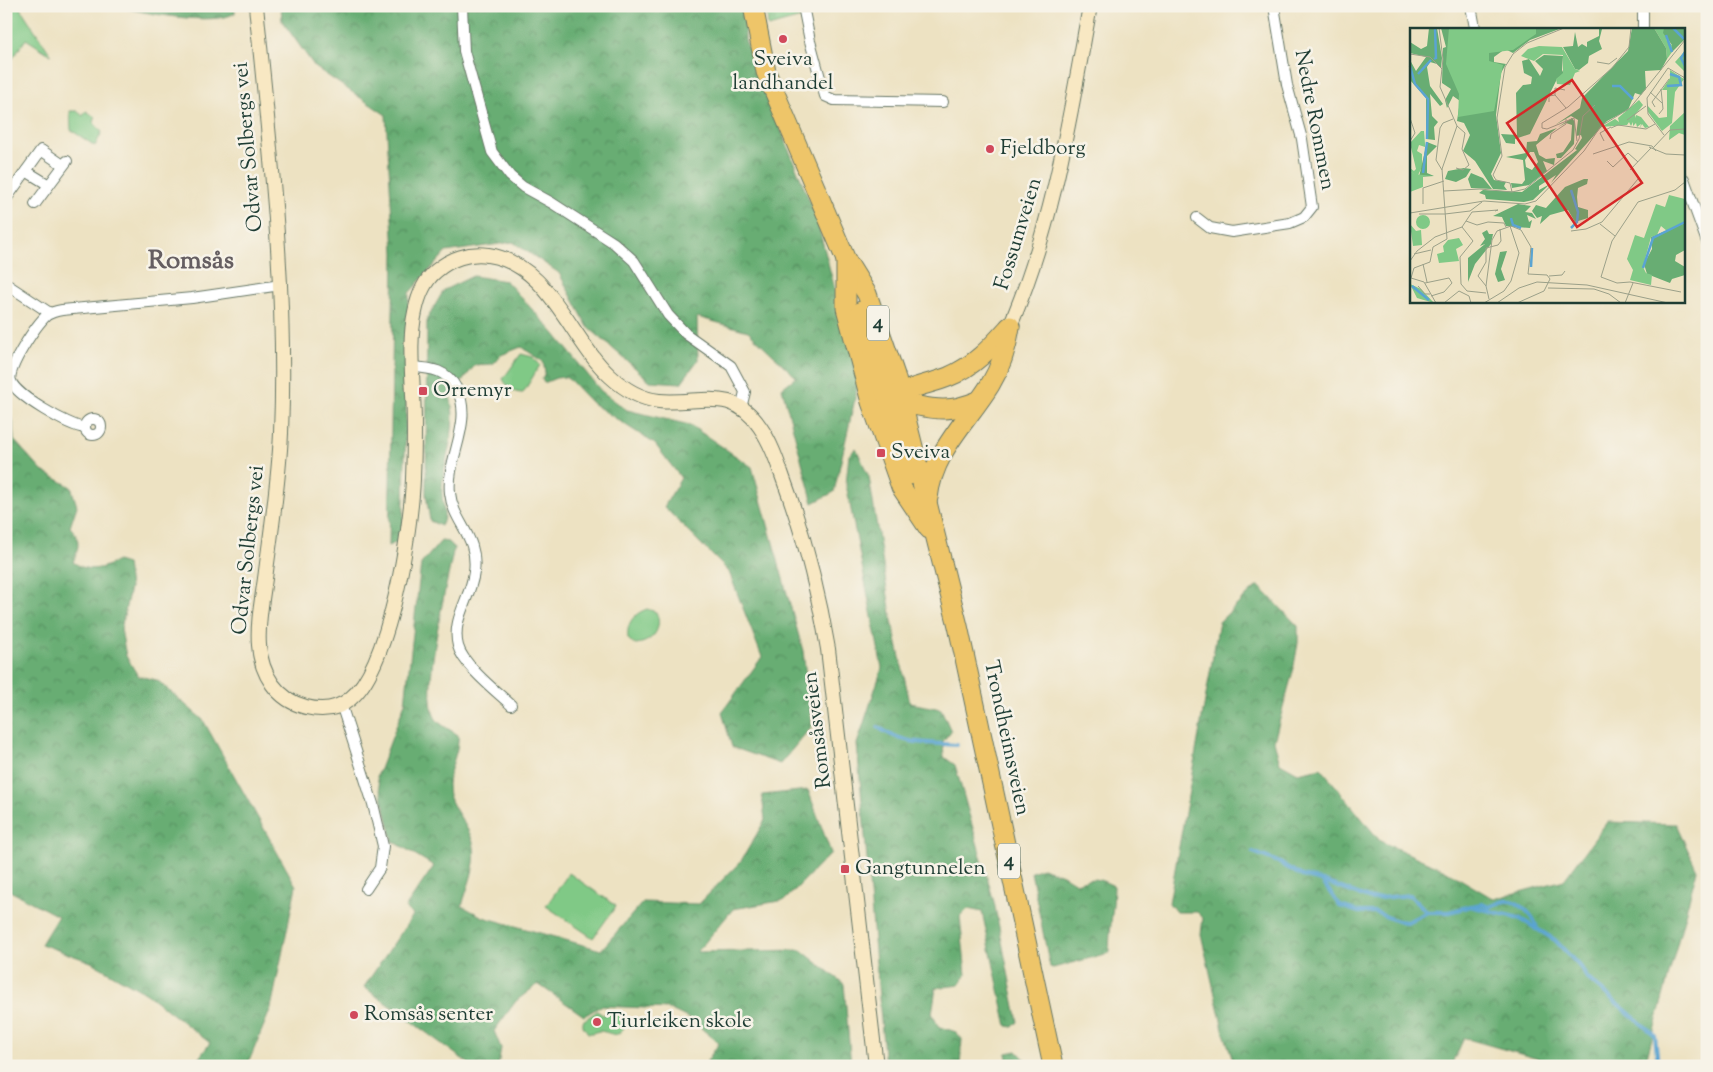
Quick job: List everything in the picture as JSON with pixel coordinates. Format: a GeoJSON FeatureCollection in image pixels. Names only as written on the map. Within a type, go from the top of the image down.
{"type":"FeatureCollection","features":[{"type":"Feature","properties":{"kind":"highway","name":"Trondheimsveien"},"geometry":{"type":"LineString","coordinates":[[752,6],[766,72],[846,260],[867,294],[897,398],[958,626],[1053,1066]]}},
{"type":"Feature","properties":{"kind":"highway","name":"Trondheimsveien"},"geometry":{"type":"LineString","coordinates":[[846,260],[846,308],[873,409],[901,487],[922,521],[936,538]]}},
{"type":"Feature","properties":{"kind":"highway"},"geometry":{"type":"LineString","coordinates":[[897,398],[967,368],[991,348],[1010,326]]}},
{"type":"Feature","properties":{"kind":"highway"},"geometry":{"type":"LineString","coordinates":[[927,506],[928,492],[943,451],[996,375],[1003,358],[1010,326]]}},
{"type":"Feature","properties":{"kind":"highway"},"geometry":{"type":"LineString","coordinates":[[897,398],[931,410],[945,411],[978,401]]}},
{"type":"Feature","properties":{"kind":"street","name":"Odvar Solbergs vei"},"geometry":{"type":"LineString","coordinates":[[256,6],[281,285],[281,434],[278,480],[260,612],[259,647],[268,677],[275,688],[288,699],[304,706],[318,709],[342,704]]}},
{"type":"Feature","properties":{"kind":"street"},"geometry":{"type":"LineString","coordinates":[[366,889],[382,862],[383,846],[373,804],[342,704],[361,687],[374,664],[390,618],[403,563],[413,480],[414,420],[411,347],[415,309],[427,280],[438,269],[457,259],[478,254],[507,260],[532,276],[556,305],[598,363],[625,388],[658,401],[710,398],[721,399],[741,408],[745,392],[731,366],[686,334],[668,315],[634,260],[614,243],[552,203],[522,187],[510,176],[492,152],[464,51],[462,6]]}},
{"type":"Feature","properties":{"kind":"street"},"geometry":{"type":"LineString","coordinates":[[803,6],[825,96],[834,100],[943,102]]}},
{"type":"Feature","properties":{"kind":"street","name":"Fossumveien"},"geometry":{"type":"LineString","coordinates":[[1010,326],[1035,259],[1054,196],[1090,6]]}},
{"type":"Feature","properties":{"kind":"street","name":"Nedre Rommen"},"geometry":{"type":"LineString","coordinates":[[1197,218],[1210,228],[1232,232],[1300,220],[1312,207],[1302,139],[1287,85],[1274,6]]}},
{"type":"Feature","properties":{"kind":"street"},"geometry":{"type":"LineString","coordinates":[[1471,6],[1475,28]]}},
{"type":"Feature","properties":{"kind":"street"},"geometry":{"type":"LineString","coordinates":[[1643,12],[1643,28]]}},
{"type":"Feature","properties":{"kind":"street"},"geometry":{"type":"LineString","coordinates":[[6,199],[42,150],[65,163],[35,204]]}},
{"type":"Feature","properties":{"kind":"street"},"geometry":{"type":"LineString","coordinates":[[26,171],[49,185]]}},
{"type":"Feature","properties":{"kind":"street"},"geometry":{"type":"LineString","coordinates":[[1686,184],[1707,242]]}},
{"type":"Feature","properties":{"kind":"street"},"geometry":{"type":"LineString","coordinates":[[6,284],[50,313]]}},
{"type":"Feature","properties":{"kind":"street"},"geometry":{"type":"LineString","coordinates":[[85,428],[66,423],[16,390],[11,382],[10,372],[15,362],[43,320],[50,313],[62,310],[192,298],[281,285]]}},
{"type":"Feature","properties":{"kind":"street"},"geometry":{"type":"LineString","coordinates":[[412,367],[432,368],[441,372],[454,384],[462,399],[462,419],[450,493],[455,508],[470,537],[474,570],[458,621],[458,644],[471,665],[511,705]]}},
{"type":"Feature","properties":{"kind":"street","name":"Romsåsveien"},"geometry":{"type":"LineString","coordinates":[[741,408],[759,425],[776,460],[802,528],[818,594],[834,688],[876,1066]]}},
{"type":"Feature","properties":{"kind":"green space"},"geometry":{"type":"Polygon","coordinates":[[[6,6],[19,6],[51,55],[26,39],[6,68],[6,6]]]}},
{"type":"Feature","properties":{"kind":"green space"},"geometry":{"type":"Polygon","coordinates":[[[115,6],[235,6],[235,13],[225,17],[194,19],[158,15],[115,6]]]}},
{"type":"Feature","properties":{"kind":"green space"},"geometry":{"type":"Polygon","coordinates":[[[281,6],[745,6],[745,40],[816,217],[859,381],[834,492],[813,503],[782,388],[796,377],[748,331],[697,317],[698,360],[681,383],[650,381],[588,327],[559,273],[513,242],[446,252],[409,293],[403,539],[389,546],[394,253],[386,115],[315,67],[282,21],[281,6]]]}},
{"type":"Feature","properties":{"kind":"green space"},"geometry":{"type":"Polygon","coordinates":[[[766,6],[803,6],[805,17],[768,27],[766,6]]]}},
{"type":"Feature","properties":{"kind":"green space"},"geometry":{"type":"Polygon","coordinates":[[[70,111],[77,111],[83,116],[86,111],[95,117],[93,122],[102,132],[95,146],[71,130],[70,111]]]}},
{"type":"Feature","properties":{"kind":"green space"},"geometry":{"type":"Polygon","coordinates":[[[473,276],[506,281],[554,333],[601,391],[627,410],[690,425],[752,467],[803,651],[812,726],[780,764],[732,747],[722,712],[762,657],[729,572],[664,507],[681,478],[655,444],[592,403],[571,381],[565,377],[556,378],[544,383],[542,379],[545,372],[543,361],[521,347],[501,355],[493,364],[475,365],[450,397],[453,419],[443,477],[444,517],[441,526],[430,521],[426,494],[427,319],[444,290],[473,276]]]}},
{"type":"Feature","properties":{"kind":"green space"},"geometry":{"type":"Polygon","coordinates":[[[521,354],[533,357],[540,365],[523,393],[511,389],[503,379],[521,354]]]}},
{"type":"Feature","properties":{"kind":"green space"},"geometry":{"type":"Polygon","coordinates":[[[6,407],[13,421],[14,440],[42,471],[71,487],[77,506],[70,527],[74,531],[78,544],[73,562],[90,569],[100,568],[117,561],[127,564],[130,588],[121,629],[126,656],[138,676],[157,680],[203,720],[296,886],[271,1008],[247,1066],[193,1066],[210,1043],[147,994],[91,962],[41,944],[58,916],[6,889],[6,407]]]}},
{"type":"Feature","properties":{"kind":"green space"},"geometry":{"type":"Polygon","coordinates":[[[856,448],[869,477],[892,621],[910,703],[941,709],[951,731],[943,741],[944,757],[955,765],[994,902],[1018,1022],[1013,1027],[1007,1026],[982,912],[968,909],[960,917],[966,975],[959,985],[936,988],[932,1013],[938,1026],[956,1032],[962,1039],[960,1066],[885,1066],[857,744],[882,668],[846,484],[849,455],[856,448]]]}},
{"type":"Feature","properties":{"kind":"green space"},"geometry":{"type":"Polygon","coordinates":[[[441,541],[449,542],[454,547],[436,636],[431,686],[432,706],[436,719],[458,735],[457,750],[450,772],[449,795],[470,833],[475,854],[473,869],[462,906],[483,917],[601,950],[643,902],[699,904],[741,861],[765,820],[762,795],[808,790],[831,853],[785,900],[733,909],[697,952],[801,950],[844,984],[851,1066],[708,1066],[707,1061],[719,1043],[690,1019],[669,1009],[601,1006],[584,1016],[538,984],[516,1001],[494,1031],[501,1048],[498,1066],[472,1066],[364,987],[413,915],[405,908],[434,866],[393,841],[377,777],[405,703],[421,564],[441,541]]]}},
{"type":"Feature","properties":{"kind":"green space"},"geometry":{"type":"Polygon","coordinates":[[[1258,585],[1298,626],[1298,643],[1293,671],[1274,741],[1280,763],[1298,773],[1321,768],[1380,841],[1445,870],[1494,899],[1564,880],[1607,822],[1676,824],[1697,870],[1645,1064],[1563,1066],[1464,1038],[1451,1066],[1235,1066],[1224,1033],[1201,934],[1203,918],[1197,912],[1176,912],[1169,903],[1219,622],[1258,585]]]}},
{"type":"Feature","properties":{"kind":"green space"},"geometry":{"type":"Polygon","coordinates":[[[647,609],[656,612],[658,618],[657,630],[651,638],[634,644],[628,639],[629,624],[634,617],[647,609]]]}},
{"type":"Feature","properties":{"kind":"green space"},"geometry":{"type":"Polygon","coordinates":[[[1042,868],[1063,875],[1076,883],[1095,879],[1114,886],[1109,953],[1053,968],[1050,967],[1031,872],[1042,868]]]}},
{"type":"Feature","properties":{"kind":"green space"},"geometry":{"type":"Polygon","coordinates":[[[569,873],[616,906],[593,938],[546,906],[569,873]]]}},
{"type":"Feature","properties":{"kind":"green space"},"geometry":{"type":"Polygon","coordinates":[[[597,1011],[603,1015],[616,1012],[627,1023],[618,1034],[600,1031],[588,1033],[583,1026],[583,1021],[597,1011]]]}},
{"type":"Feature","properties":{"kind":"green space"},"geometry":{"type":"Polygon","coordinates":[[[1017,1051],[1024,1058],[1025,1066],[1006,1066],[1007,1053],[1017,1051]]]}},
{"type":"Feature","properties":{"kind":"waterway"},"geometry":{"type":"LineString","coordinates":[[878,727],[907,740],[957,745]]}},
{"type":"Feature","properties":{"kind":"waterway"},"geometry":{"type":"LineString","coordinates":[[1253,852],[1278,862],[1302,876],[1322,881],[1340,906],[1359,912],[1375,912],[1397,921],[1407,922],[1427,912],[1450,912],[1470,906],[1519,918],[1555,940],[1581,968],[1587,978],[1655,1035],[1658,1066]]}},
{"type":"Feature","properties":{"kind":"waterway"},"geometry":{"type":"LineString","coordinates":[[1322,881],[1371,899],[1410,895],[1427,912]]}},
{"type":"Feature","properties":{"kind":"waterway"},"geometry":{"type":"LineString","coordinates":[[1472,906],[1482,904],[1489,907],[1505,901],[1516,903],[1530,914],[1537,929]]}},
{"type":"Feature","properties":{"kind":"place","name":"Sveiva landhandel"},"geometry":{"type":"Point","coordinates":[783,39]}},
{"type":"Feature","properties":{"kind":"place","name":"Fjeldborg"},"geometry":{"type":"Point","coordinates":[990,149]}},
{"type":"Feature","properties":{"kind":"place","name":"Orremyr"},"geometry":{"type":"Point","coordinates":[423,391]}},
{"type":"Feature","properties":{"kind":"place","name":"Sveiva"},"geometry":{"type":"Point","coordinates":[881,453]}},
{"type":"Feature","properties":{"kind":"place","name":"Gangtunnelen"},"geometry":{"type":"Point","coordinates":[845,869]}},
{"type":"Feature","properties":{"kind":"place","name":"Romsås senter"},"geometry":{"type":"Point","coordinates":[354,1015]}},
{"type":"Feature","properties":{"kind":"place","name":"Tiurleiken skole"},"geometry":{"type":"Point","coordinates":[597,1022]}},
{"type":"Feature","properties":{"kind":"district","name":"Romsås"},"geometry":{"type":"Point","coordinates":[191,261]}}]}
